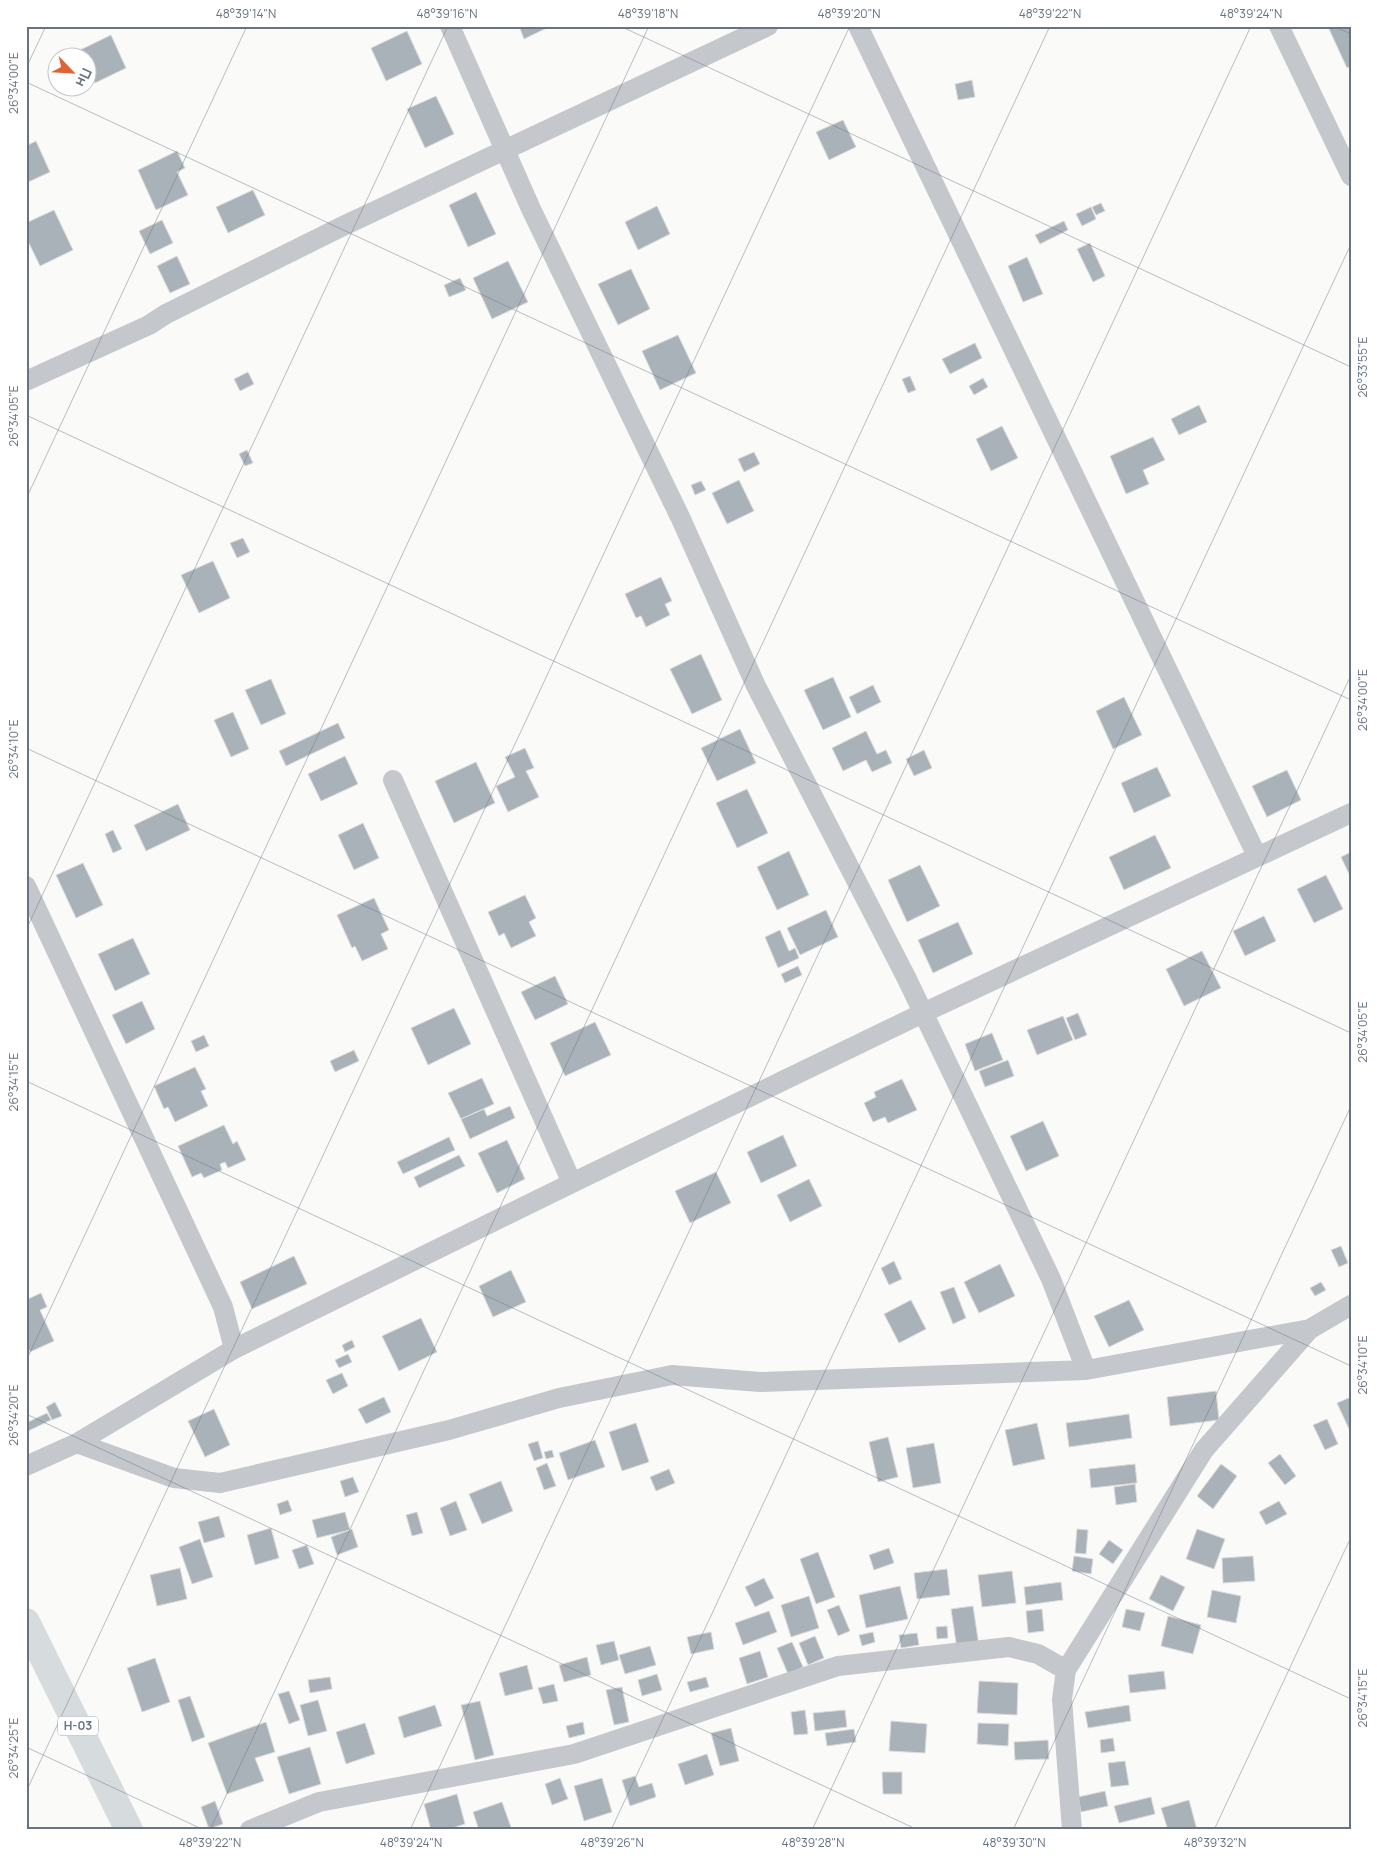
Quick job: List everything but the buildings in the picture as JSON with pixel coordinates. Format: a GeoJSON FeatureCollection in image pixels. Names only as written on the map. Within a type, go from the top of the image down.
{"type":"FeatureCollection","features":[{"type":"Feature","properties":{"kind":"main road","name":"Н-03"},"geometry":{"type":"LineString","coordinates":[[26,1622],[129,1830]]}},
{"type":"Feature","properties":{"kind":"street"},"geometry":{"type":"LineString","coordinates":[[450,26],[531,209],[681,519],[756,686],[822,812],[923,1014],[1051,1279],[1086,1370]]}},
{"type":"Feature","properties":{"kind":"street"},"geometry":{"type":"LineString","coordinates":[[26,381],[149,325],[166,314],[332,232],[768,26]]}},
{"type":"Feature","properties":{"kind":"street"},"geometry":{"type":"LineString","coordinates":[[858,26],[1257,856]]}},
{"type":"Feature","properties":{"kind":"street"},"geometry":{"type":"LineString","coordinates":[[1279,26],[1351,176]]}},
{"type":"Feature","properties":{"kind":"street"},"geometry":{"type":"LineString","coordinates":[[393,780],[572,1183]]}},
{"type":"Feature","properties":{"kind":"street"},"geometry":{"type":"LineString","coordinates":[[26,1466],[77,1444],[234,1349],[923,1014],[1351,812]]}},
{"type":"Feature","properties":{"kind":"street"},"geometry":{"type":"LineString","coordinates":[[26,886],[223,1306],[234,1349]]}},
{"type":"Feature","properties":{"kind":"street"},"geometry":{"type":"LineString","coordinates":[[77,1444],[174,1478],[220,1483],[449,1430],[560,1398],[672,1375],[760,1382],[1086,1370],[1310,1329],[1351,1306]]}},
{"type":"Feature","properties":{"kind":"street"},"geometry":{"type":"LineString","coordinates":[[1072,1830],[1062,1699],[1066,1670],[1204,1450],[1310,1329]]}},
{"type":"Feature","properties":{"kind":"street"},"geometry":{"type":"LineString","coordinates":[[250,1830],[319,1802],[574,1754],[838,1666],[1009,1647],[1038,1654],[1066,1670]]}}]}
